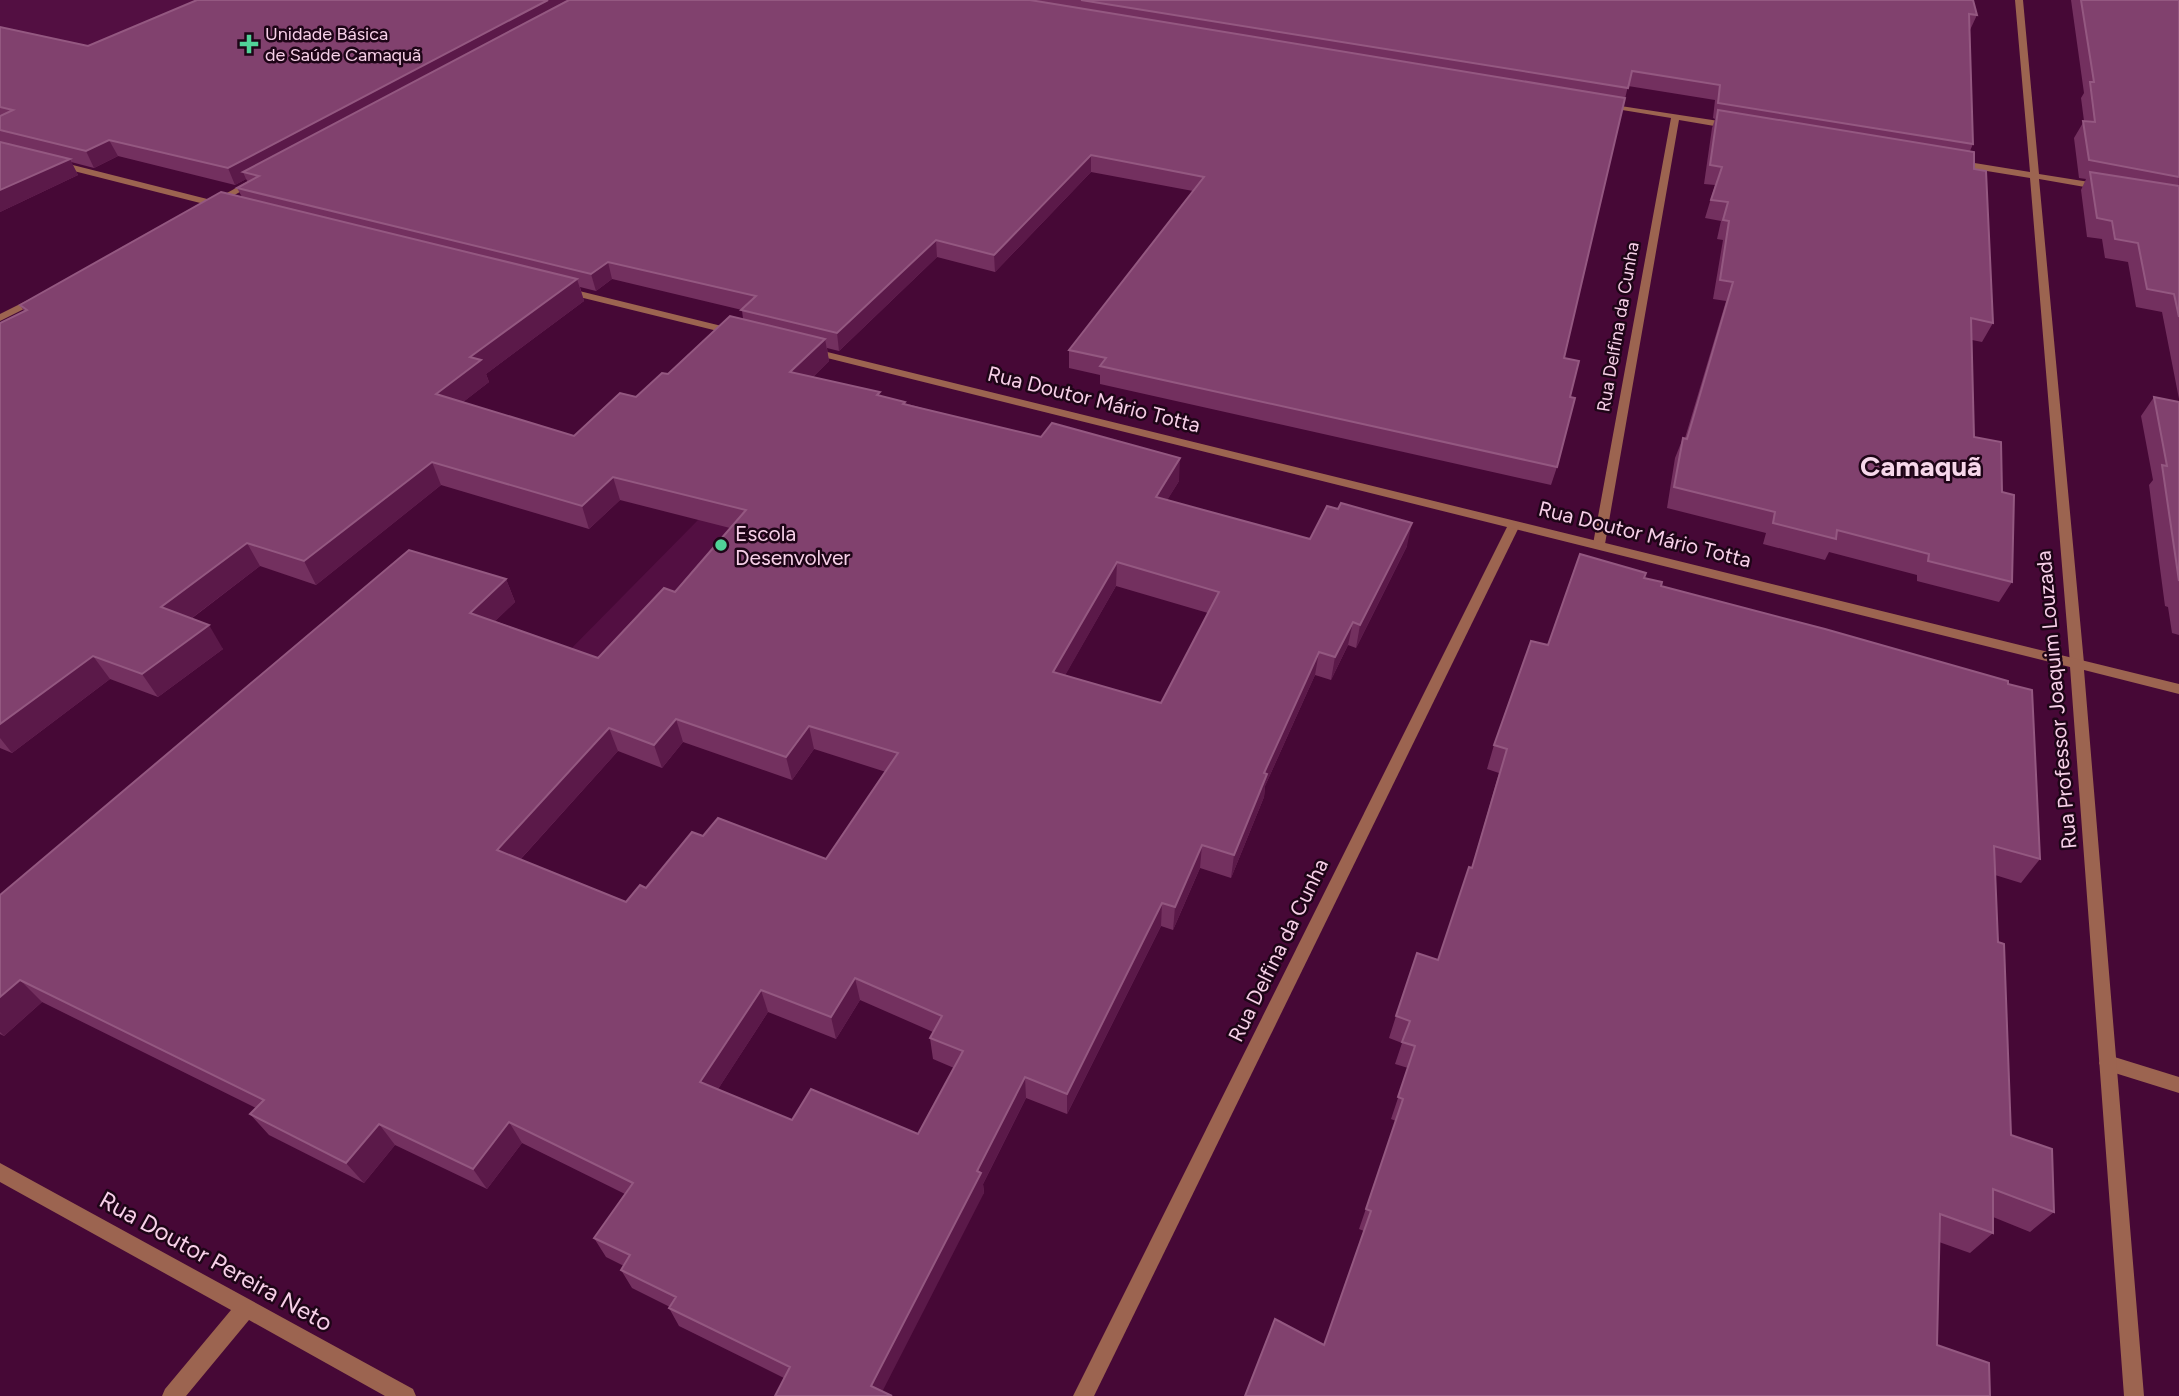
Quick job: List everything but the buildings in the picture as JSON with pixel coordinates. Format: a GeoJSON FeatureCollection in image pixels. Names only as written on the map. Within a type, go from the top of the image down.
{"type":"FeatureCollection","features":[{"type":"Feature","properties":{"kind":"street","name":"Rua Professor Joaquim Louzada"},"geometry":{"type":"LineString","coordinates":[[2019,0],[2077,663],[2134,1396]]}},
{"type":"Feature","properties":{"kind":"street"},"geometry":{"type":"LineString","coordinates":[[1593,103],[1744,128]]}},
{"type":"Feature","properties":{"kind":"street","name":"Rua Delfina da Cunha"},"geometry":{"type":"LineString","coordinates":[[1600,544],[1675,117]]}},
{"type":"Feature","properties":{"kind":"street"},"geometry":{"type":"LineString","coordinates":[[40,160],[227,207]]}},
{"type":"Feature","properties":{"kind":"street"},"geometry":{"type":"LineString","coordinates":[[1950,162],[2113,189]]}},
{"type":"Feature","properties":{"kind":"street"},"geometry":{"type":"LineString","coordinates":[[201,210],[261,178]]}},
{"type":"Feature","properties":{"kind":"street"},"geometry":{"type":"LineString","coordinates":[[546,286],[749,336]]}},
{"type":"Feature","properties":{"kind":"street"},"geometry":{"type":"LineString","coordinates":[[0,318],[47,293]]}},
{"type":"Feature","properties":{"kind":"street","name":"Rua Doutor Mário Totta"},"geometry":{"type":"LineString","coordinates":[[803,349],[2179,689]]}},
{"type":"Feature","properties":{"kind":"street","name":"Rua Delfina da Cunha"},"geometry":{"type":"LineString","coordinates":[[1083,1396],[1514,525]]}},
{"type":"Feature","properties":{"kind":"street"},"geometry":{"type":"LineString","coordinates":[[2108,1063],[2179,1085]]}},
{"type":"Feature","properties":{"kind":"street","name":"Rua Doutor Pereira Neto"},"geometry":{"type":"LineString","coordinates":[[0,1172],[406,1396]]}},
{"type":"Feature","properties":{"kind":"street"},"geometry":{"type":"LineString","coordinates":[[172,1396],[246,1308]]}},
{"type":"Feature","properties":{"kind":"shaded area","name":"Unidade Básica de Saúde Camaquã"},"geometry":{"type":"Polygon","coordinates":[[[0,0],[411,0],[405,86],[0,41],[0,0]]]}},
{"type":"Feature","properties":{"kind":"shaded area"},"geometry":{"type":"Polygon","coordinates":[[[810,399],[639,693],[557,663],[698,520],[810,399]]]}},
{"type":"Feature","properties":{"kind":"place","name":"Unidade Básica de Saúde Camaquã"},"geometry":{"type":"Point","coordinates":[249,44]}},
{"type":"Feature","properties":{"kind":"place","name":"Escola Desenvolver"},"geometry":{"type":"Point","coordinates":[721,545]}},
{"type":"Feature","properties":{"kind":"district","name":"Camaquã"},"geometry":{"type":"Point","coordinates":[1921,466]}}]}
